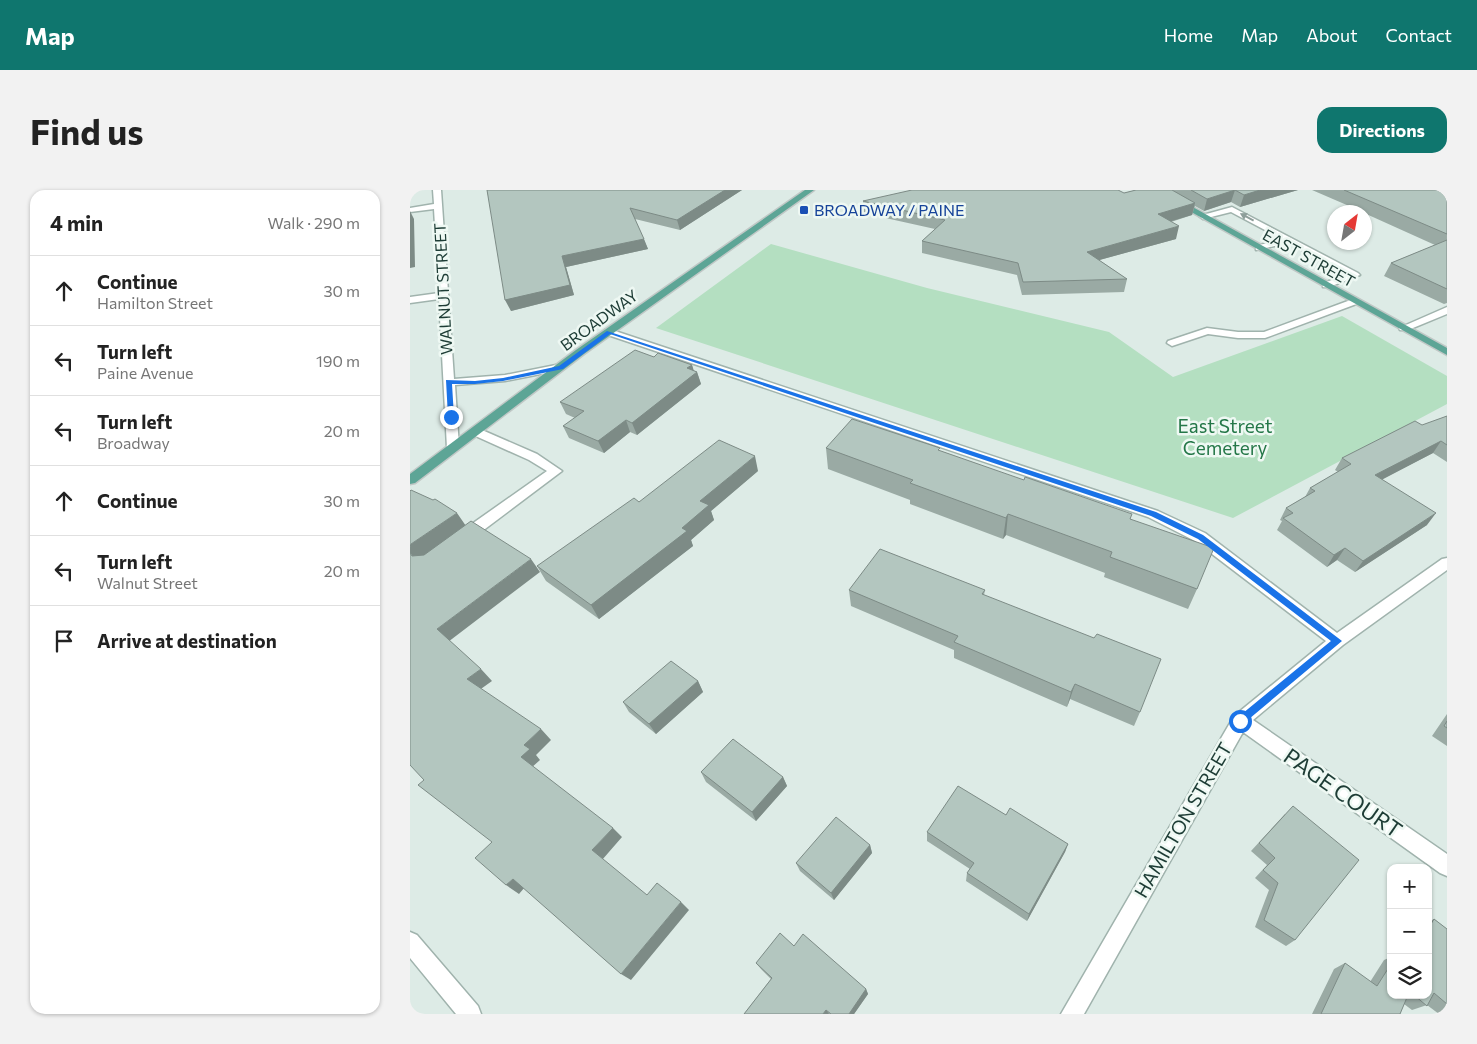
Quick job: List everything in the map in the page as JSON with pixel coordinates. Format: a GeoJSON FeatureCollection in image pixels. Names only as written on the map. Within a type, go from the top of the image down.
{"type":"FeatureCollection","features":[{"type":"Feature","properties":{"kind":"main road","name":"BROADWAY"},"geometry":{"type":"LineString","coordinates":[[410,480],[609,332],[810,190]]}},
{"type":"Feature","properties":{"kind":"main road","name":"EAST STREET"},"geometry":{"type":"LineString","coordinates":[[1156,190],[1447,352]]}},
{"type":"Feature","properties":{"kind":"street","name":"WALNUT STREET"},"geometry":{"type":"LineString","coordinates":[[437,190],[453,448]]}},
{"type":"Feature","properties":{"kind":"street"},"geometry":{"type":"LineString","coordinates":[[410,210],[438,206]]}},
{"type":"Feature","properties":{"kind":"street"},"geometry":{"type":"LineString","coordinates":[[1203,216],[1232,209],[1355,275],[1326,285]]}},
{"type":"Feature","properties":{"kind":"street"},"geometry":{"type":"LineString","coordinates":[[1259,248],[1290,240]]}},
{"type":"Feature","properties":{"kind":"street"},"geometry":{"type":"LineString","coordinates":[[410,300],[443,295]]}},
{"type":"Feature","properties":{"kind":"street"},"geometry":{"type":"LineString","coordinates":[[1172,343],[1207,331],[1238,335],[1265,335],[1356,301]]}},
{"type":"Feature","properties":{"kind":"street"},"geometry":{"type":"LineString","coordinates":[[1404,328],[1447,310]]}},
{"type":"Feature","properties":{"kind":"street"},"geometry":{"type":"LineString","coordinates":[[609,332],[1153,514],[1200,537],[1338,641]]}},
{"type":"Feature","properties":{"kind":"street"},"geometry":{"type":"LineString","coordinates":[[449,382],[475,383],[561,367]]}},
{"type":"Feature","properties":{"kind":"street"},"geometry":{"type":"LineString","coordinates":[[452,546],[556,472],[533,457],[475,432]]}},
{"type":"Feature","properties":{"kind":"street","name":"HAMILTON STREET"},"geometry":{"type":"LineString","coordinates":[[1072,1014],[1240,721],[1338,641],[1447,563]]}},
{"type":"Feature","properties":{"kind":"street","name":"PAGE COURT"},"geometry":{"type":"LineString","coordinates":[[1240,721],[1447,866]]}},
{"type":"Feature","properties":{"kind":"street"},"geometry":{"type":"LineString","coordinates":[[410,942],[470,1014]]}},
{"type":"Feature","properties":{"kind":"green space","name":"East Street Cemetery"},"geometry":{"type":"Polygon","coordinates":[[[771,244],[927,288],[1109,332],[1173,377],[1342,316],[1447,376],[1447,404],[1233,518],[656,328],[771,244]]]}},
{"type":"Feature","properties":{"kind":"building"},"geometry":{"type":"Polygon","coordinates":[[[487,190],[725,190],[677,220],[630,208],[644,239],[562,256],[570,285],[505,300],[487,190]]]}},
{"type":"Feature","properties":{"kind":"building"},"geometry":{"type":"Polygon","coordinates":[[[912,190],[1118,190],[1124,193],[1136,190],[1172,190],[1195,203],[1158,214],[1179,226],[1087,252],[1127,279],[1023,282],[1018,263],[922,241],[945,220],[863,201],[912,190]]]}},
{"type":"Feature","properties":{"kind":"building"},"geometry":{"type":"Polygon","coordinates":[[[1191,190],[1235,190],[1207,199],[1191,190]]]}},
{"type":"Feature","properties":{"kind":"building"},"geometry":{"type":"Polygon","coordinates":[[[1235,190],[1260,190],[1244,195],[1235,190]]]}},
{"type":"Feature","properties":{"kind":"building"},"geometry":{"type":"Polygon","coordinates":[[[1344,190],[1447,190],[1447,234],[1344,190]]]}},
{"type":"Feature","properties":{"kind":"building"},"geometry":{"type":"Polygon","coordinates":[[[1447,240],[1447,289],[1391,263],[1447,240]]]}},
{"type":"Feature","properties":{"kind":"building"},"geometry":{"type":"Polygon","coordinates":[[[635,350],[654,357],[658,353],[692,365],[687,368],[697,372],[632,423],[626,420],[598,441],[563,426],[584,411],[560,402],[635,350]]]}},
{"type":"Feature","properties":{"kind":"building"},"geometry":{"type":"Polygon","coordinates":[[[1447,416],[1447,445],[1441,441],[1375,475],[1436,513],[1363,561],[1345,548],[1334,555],[1283,518],[1293,513],[1286,508],[1315,491],[1310,488],[1351,464],[1342,458],[1415,421],[1422,425],[1447,416]]]}},
{"type":"Feature","properties":{"kind":"building"},"geometry":{"type":"Polygon","coordinates":[[[852,419],[940,448],[938,450],[1024,480],[1025,477],[1132,514],[1130,519],[1214,548],[1197,589],[1110,557],[1112,552],[1008,514],[1006,518],[910,483],[913,480],[826,448],[852,419]]]}},
{"type":"Feature","properties":{"kind":"building"},"geometry":{"type":"Polygon","coordinates":[[[719,440],[755,456],[700,501],[709,505],[682,528],[687,531],[591,605],[537,566],[634,498],[639,502],[719,440]]]}},
{"type":"Feature","properties":{"kind":"building"},"geometry":{"type":"Polygon","coordinates":[[[410,491],[433,500],[435,499],[457,513],[411,544],[410,547],[410,491]]]}},
{"type":"Feature","properties":{"kind":"building"},"geometry":{"type":"Polygon","coordinates":[[[471,521],[531,559],[437,629],[481,669],[467,679],[541,729],[524,745],[530,749],[521,757],[613,828],[592,850],[647,895],[657,883],[681,902],[621,974],[513,879],[506,885],[475,858],[492,842],[418,785],[424,780],[410,765],[410,553],[412,556],[424,555],[471,521]]]}},
{"type":"Feature","properties":{"kind":"building"},"geometry":{"type":"Polygon","coordinates":[[[880,549],[985,590],[982,594],[1094,638],[1097,634],[1161,659],[1140,712],[1075,684],[1071,692],[954,642],[958,636],[849,590],[880,549]]]}},
{"type":"Feature","properties":{"kind":"building"},"geometry":{"type":"Polygon","coordinates":[[[671,661],[698,681],[649,724],[623,702],[671,661]]]}},
{"type":"Feature","properties":{"kind":"building"},"geometry":{"type":"Polygon","coordinates":[[[733,739],[783,777],[752,812],[701,772],[733,739]]]}},
{"type":"Feature","properties":{"kind":"building"},"geometry":{"type":"Polygon","coordinates":[[[958,786],[1006,815],[1010,808],[1068,844],[1029,914],[967,873],[974,863],[927,832],[958,786]]]}},
{"type":"Feature","properties":{"kind":"building"},"geometry":{"type":"Polygon","coordinates":[[[1293,806],[1359,860],[1295,940],[1264,920],[1278,883],[1263,870],[1275,858],[1259,843],[1293,806]]]}},
{"type":"Feature","properties":{"kind":"building"},"geometry":{"type":"Polygon","coordinates":[[[836,817],[870,845],[831,893],[796,863],[836,817]]]}},
{"type":"Feature","properties":{"kind":"building"},"geometry":{"type":"Polygon","coordinates":[[[1434,919],[1447,929],[1447,1004],[1434,993],[1432,997],[1432,922],[1434,919]]]}},
{"type":"Feature","properties":{"kind":"building"},"geometry":{"type":"Polygon","coordinates":[[[780,933],[794,946],[803,934],[866,989],[849,1014],[831,1014],[826,1010],[823,1014],[744,1014],[772,978],[756,963],[780,933]]]}},
{"type":"Feature","properties":{"kind":"building"},"geometry":{"type":"Polygon","coordinates":[[[1345,963],[1377,986],[1387,970],[1387,999],[1406,999],[1400,1014],[1321,1014],[1345,963]]]}},
{"type":"Feature","properties":{"kind":"building"},"geometry":{"type":"Polygon","coordinates":[[[1419,999],[1431,999],[1427,1006],[1419,999]]]}},
{"type":"Feature","properties":{"kind":"place","name":"BROADWAY / PAINE"},"geometry":{"type":"Point","coordinates":[804,210]}},
{"type":"Feature","properties":{"kind":"route"},"geometry":{"type":"LineString","coordinates":[[451,417],[449,382],[475,383],[561,367],[609,332],[1153,514],[1200,537],[1338,641],[1240,721]]}}]}
